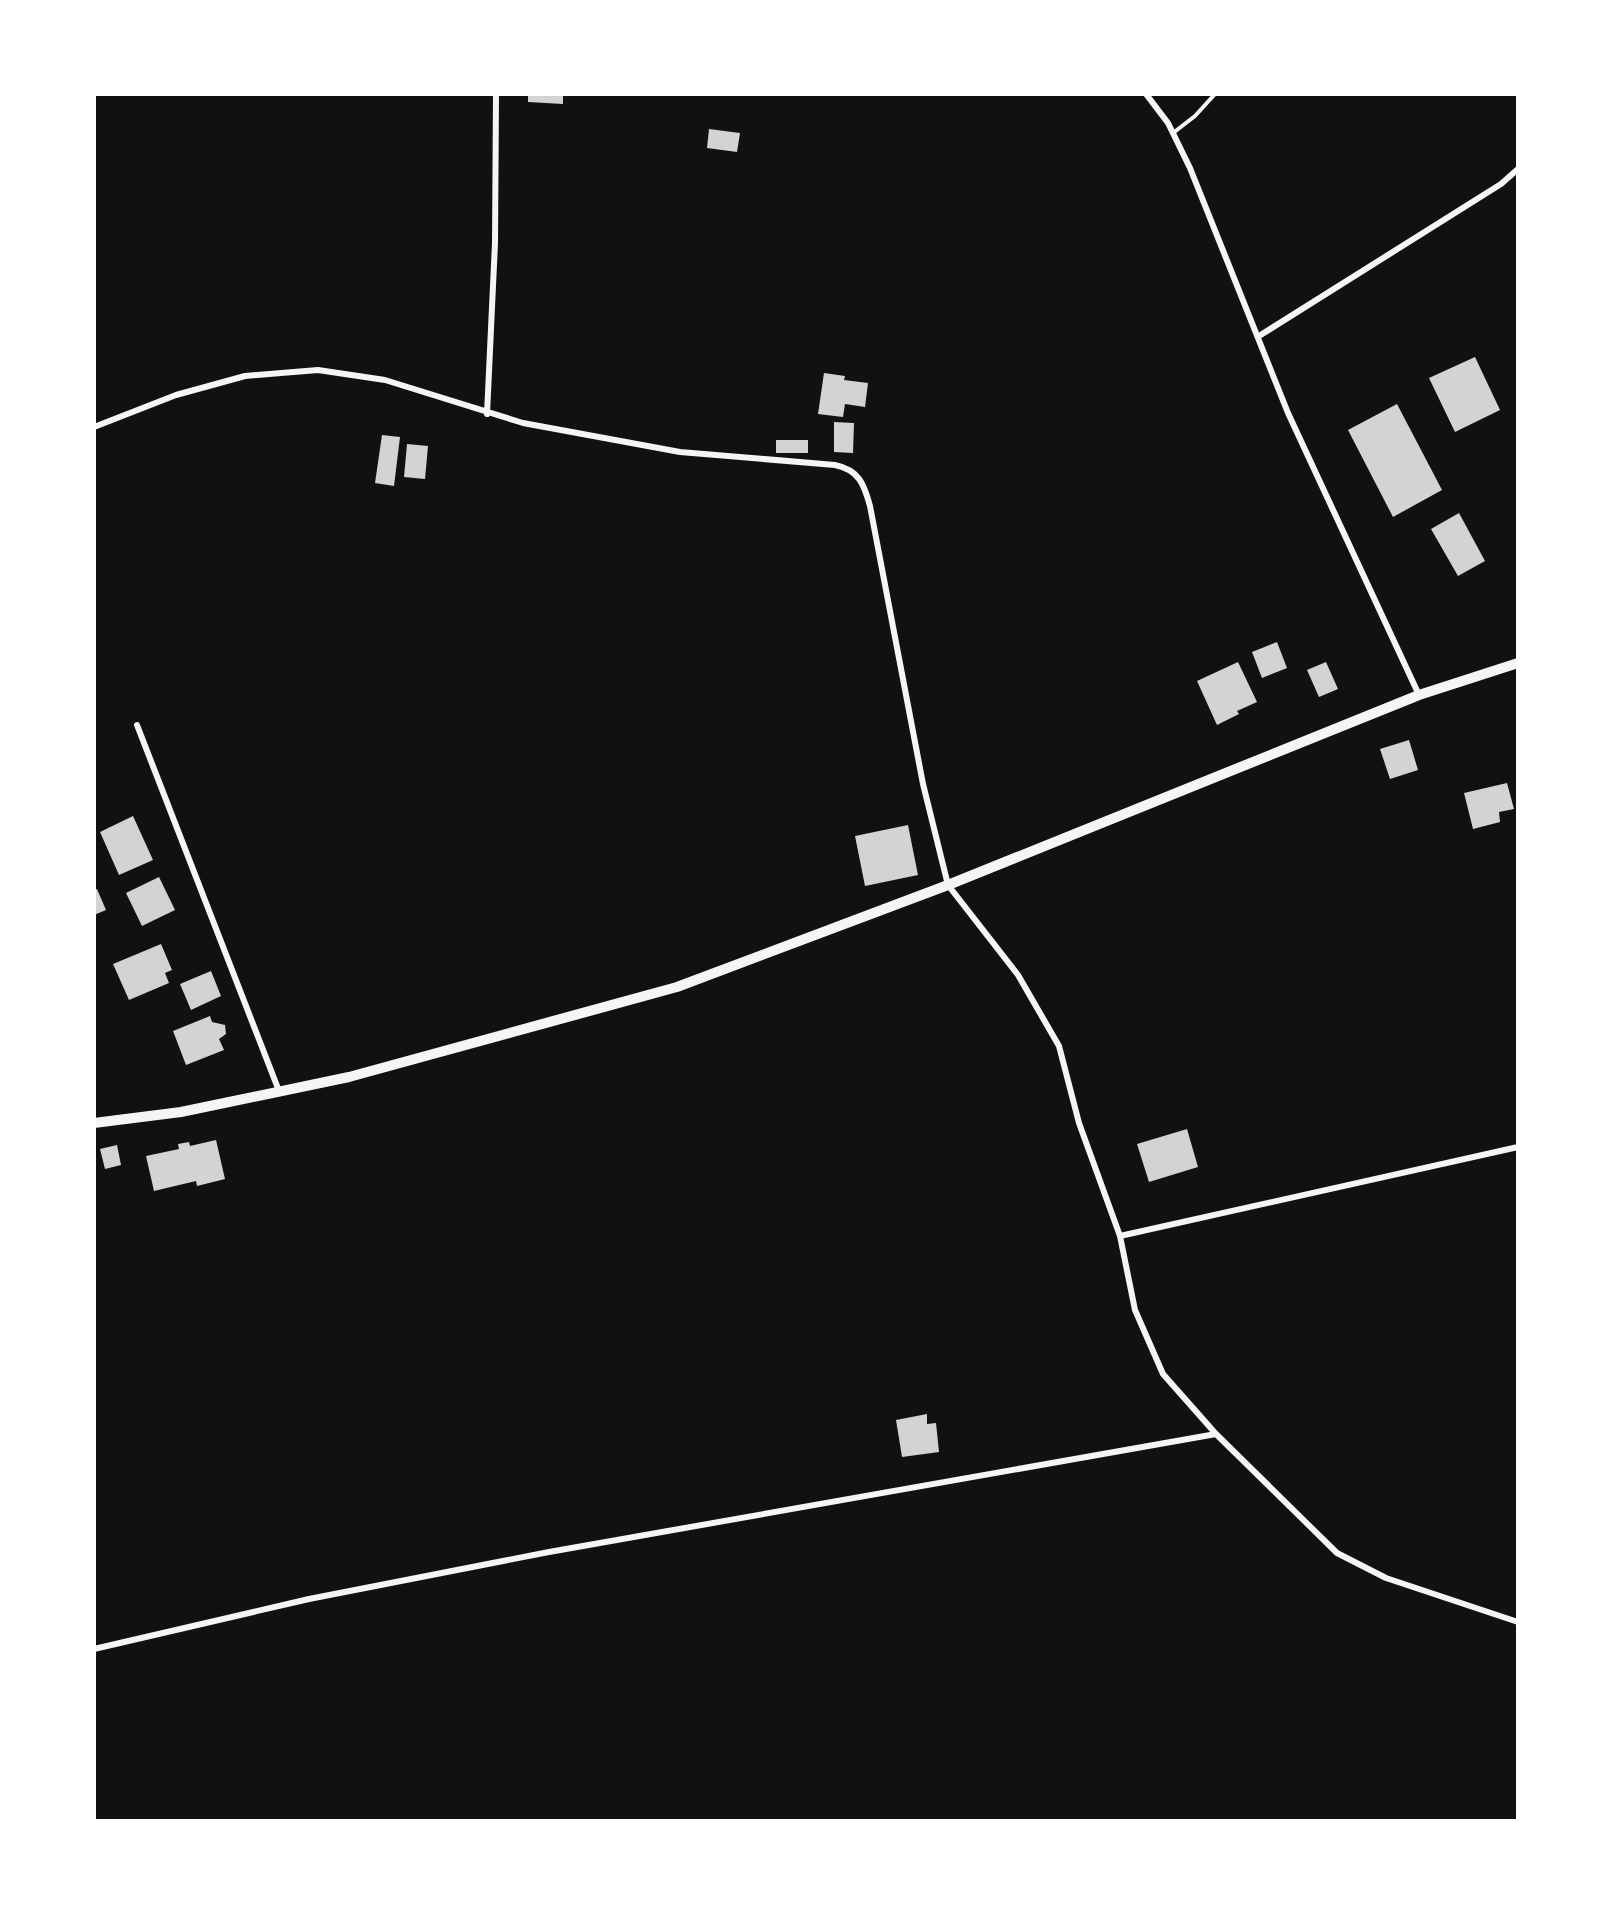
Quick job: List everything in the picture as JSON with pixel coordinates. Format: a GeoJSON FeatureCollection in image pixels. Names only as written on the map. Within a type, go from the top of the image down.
{"type":"FeatureCollection","features":[{"type":"Feature","properties":{"kind":"street"},"geometry":{"type":"LineString","coordinates":[[487,414],[495,243],[496,94]]}},
{"type":"Feature","properties":{"kind":"street"},"geometry":{"type":"LineString","coordinates":[[1146,94],[1173,133],[1259,336],[1288,413],[1419,694]]}},
{"type":"Feature","properties":{"kind":"street"},"geometry":{"type":"LineString","coordinates":[[1259,336],[1501,184],[1518,169]]}},
{"type":"Feature","properties":{"kind":"street"},"geometry":{"type":"LineString","coordinates":[[94,427],[176,395],[245,376],[318,370],[385,380],[487,414],[523,423],[680,452],[836,465],[855,471],[865,486],[870,506],[923,784],[948,885],[1018,975],[1059,1046],[1079,1123],[1120,1236],[1135,1310],[1163,1374],[1216,1434],[1337,1553],[1386,1578],[1518,1622]]}},
{"type":"Feature","properties":{"kind":"street"},"geometry":{"type":"LineString","coordinates":[[94,1123],[181,1112],[349,1077],[677,987],[948,885],[1419,694],[1518,663]]}},
{"type":"Feature","properties":{"kind":"street"},"geometry":{"type":"LineString","coordinates":[[137,725],[279,1091]]}},
{"type":"Feature","properties":{"kind":"street"},"geometry":{"type":"LineString","coordinates":[[1120,1236],[1518,1147]]}},
{"type":"Feature","properties":{"kind":"street"},"geometry":{"type":"LineString","coordinates":[[94,1649],[309,1599],[538,1555],[1216,1434]]}},
{"type":"Feature","properties":{"kind":"lane"},"geometry":{"type":"LineString","coordinates":[[1173,133],[1195,116],[1215,94]]}},
{"type":"Feature","properties":{"kind":"building"},"geometry":{"type":"Polygon","coordinates":[[[528,94],[563,94],[563,104],[528,102],[528,94]]]}},
{"type":"Feature","properties":{"kind":"building"},"geometry":{"type":"Polygon","coordinates":[[[709,129],[740,133],[737,152],[707,148],[709,129]]]}},
{"type":"Feature","properties":{"kind":"building"},"geometry":{"type":"Polygon","coordinates":[[[1475,357],[1500,410],[1455,432],[1429,378],[1475,357]]]}},
{"type":"Feature","properties":{"kind":"building"},"geometry":{"type":"Polygon","coordinates":[[[824,373],[845,376],[844,380],[868,383],[865,407],[845,404],[843,417],[818,414],[824,373]]]}},
{"type":"Feature","properties":{"kind":"building"},"geometry":{"type":"Polygon","coordinates":[[[1397,404],[1442,490],[1393,517],[1348,430],[1397,404]]]}},
{"type":"Feature","properties":{"kind":"building"},"geometry":{"type":"Polygon","coordinates":[[[834,422],[854,423],[853,453],[834,452],[834,422]]]}},
{"type":"Feature","properties":{"kind":"building"},"geometry":{"type":"Polygon","coordinates":[[[382,435],[400,437],[394,486],[375,483],[382,435]]]}},
{"type":"Feature","properties":{"kind":"building"},"geometry":{"type":"Polygon","coordinates":[[[776,440],[808,440],[808,453],[776,453],[776,440]]]}},
{"type":"Feature","properties":{"kind":"building"},"geometry":{"type":"Polygon","coordinates":[[[407,444],[428,446],[425,479],[404,477],[407,444]]]}},
{"type":"Feature","properties":{"kind":"building"},"geometry":{"type":"Polygon","coordinates":[[[1459,513],[1485,561],[1458,576],[1431,529],[1459,513]]]}},
{"type":"Feature","properties":{"kind":"building"},"geometry":{"type":"Polygon","coordinates":[[[1277,642],[1287,668],[1262,678],[1252,652],[1277,642]]]}},
{"type":"Feature","properties":{"kind":"building"},"geometry":{"type":"Polygon","coordinates":[[[1238,662],[1257,702],[1237,711],[1239,714],[1217,725],[1197,681],[1238,662]]]}},
{"type":"Feature","properties":{"kind":"building"},"geometry":{"type":"Polygon","coordinates":[[[1326,662],[1338,689],[1319,697],[1307,670],[1326,662]]]}},
{"type":"Feature","properties":{"kind":"building"},"geometry":{"type":"Polygon","coordinates":[[[1409,740],[1418,770],[1390,779],[1380,749],[1409,740]]]}},
{"type":"Feature","properties":{"kind":"building"},"geometry":{"type":"Polygon","coordinates":[[[1507,783],[1514,809],[1499,812],[1500,822],[1473,829],[1464,793],[1507,783]]]}},
{"type":"Feature","properties":{"kind":"building"},"geometry":{"type":"Polygon","coordinates":[[[133,816],[153,860],[119,875],[100,832],[133,816]]]}},
{"type":"Feature","properties":{"kind":"building"},"geometry":{"type":"Polygon","coordinates":[[[908,825],[918,875],[865,886],[855,836],[908,825]]]}},
{"type":"Feature","properties":{"kind":"building"},"geometry":{"type":"Polygon","coordinates":[[[159,877],[175,910],[142,926],[126,893],[159,877]]]}},
{"type":"Feature","properties":{"kind":"building"},"geometry":{"type":"Polygon","coordinates":[[[97,889],[106,910],[94,915],[94,890],[97,889]]]}},
{"type":"Feature","properties":{"kind":"building"},"geometry":{"type":"Polygon","coordinates":[[[161,944],[172,970],[165,973],[169,983],[129,1000],[113,964],[161,944]]]}},
{"type":"Feature","properties":{"kind":"building"},"geometry":{"type":"Polygon","coordinates":[[[211,971],[221,996],[191,1010],[180,984],[211,971]]]}},
{"type":"Feature","properties":{"kind":"building"},"geometry":{"type":"Polygon","coordinates":[[[210,1016],[212,1022],[225,1025],[226,1034],[219,1039],[224,1050],[186,1065],[173,1031],[210,1016]]]}},
{"type":"Feature","properties":{"kind":"building"},"geometry":{"type":"Polygon","coordinates":[[[1187,1129],[1198,1167],[1149,1182],[1137,1144],[1187,1129]]]}},
{"type":"Feature","properties":{"kind":"building"},"geometry":{"type":"Polygon","coordinates":[[[216,1140],[225,1179],[197,1186],[196,1181],[154,1191],[146,1156],[179,1149],[178,1144],[189,1142],[190,1146],[216,1140]]]}},
{"type":"Feature","properties":{"kind":"building"},"geometry":{"type":"Polygon","coordinates":[[[117,1145],[121,1165],[105,1169],[100,1149],[117,1145]]]}},
{"type":"Feature","properties":{"kind":"building"},"geometry":{"type":"Polygon","coordinates":[[[927,1414],[927,1424],[936,1423],[939,1452],[902,1457],[896,1420],[927,1414]]]}}]}
